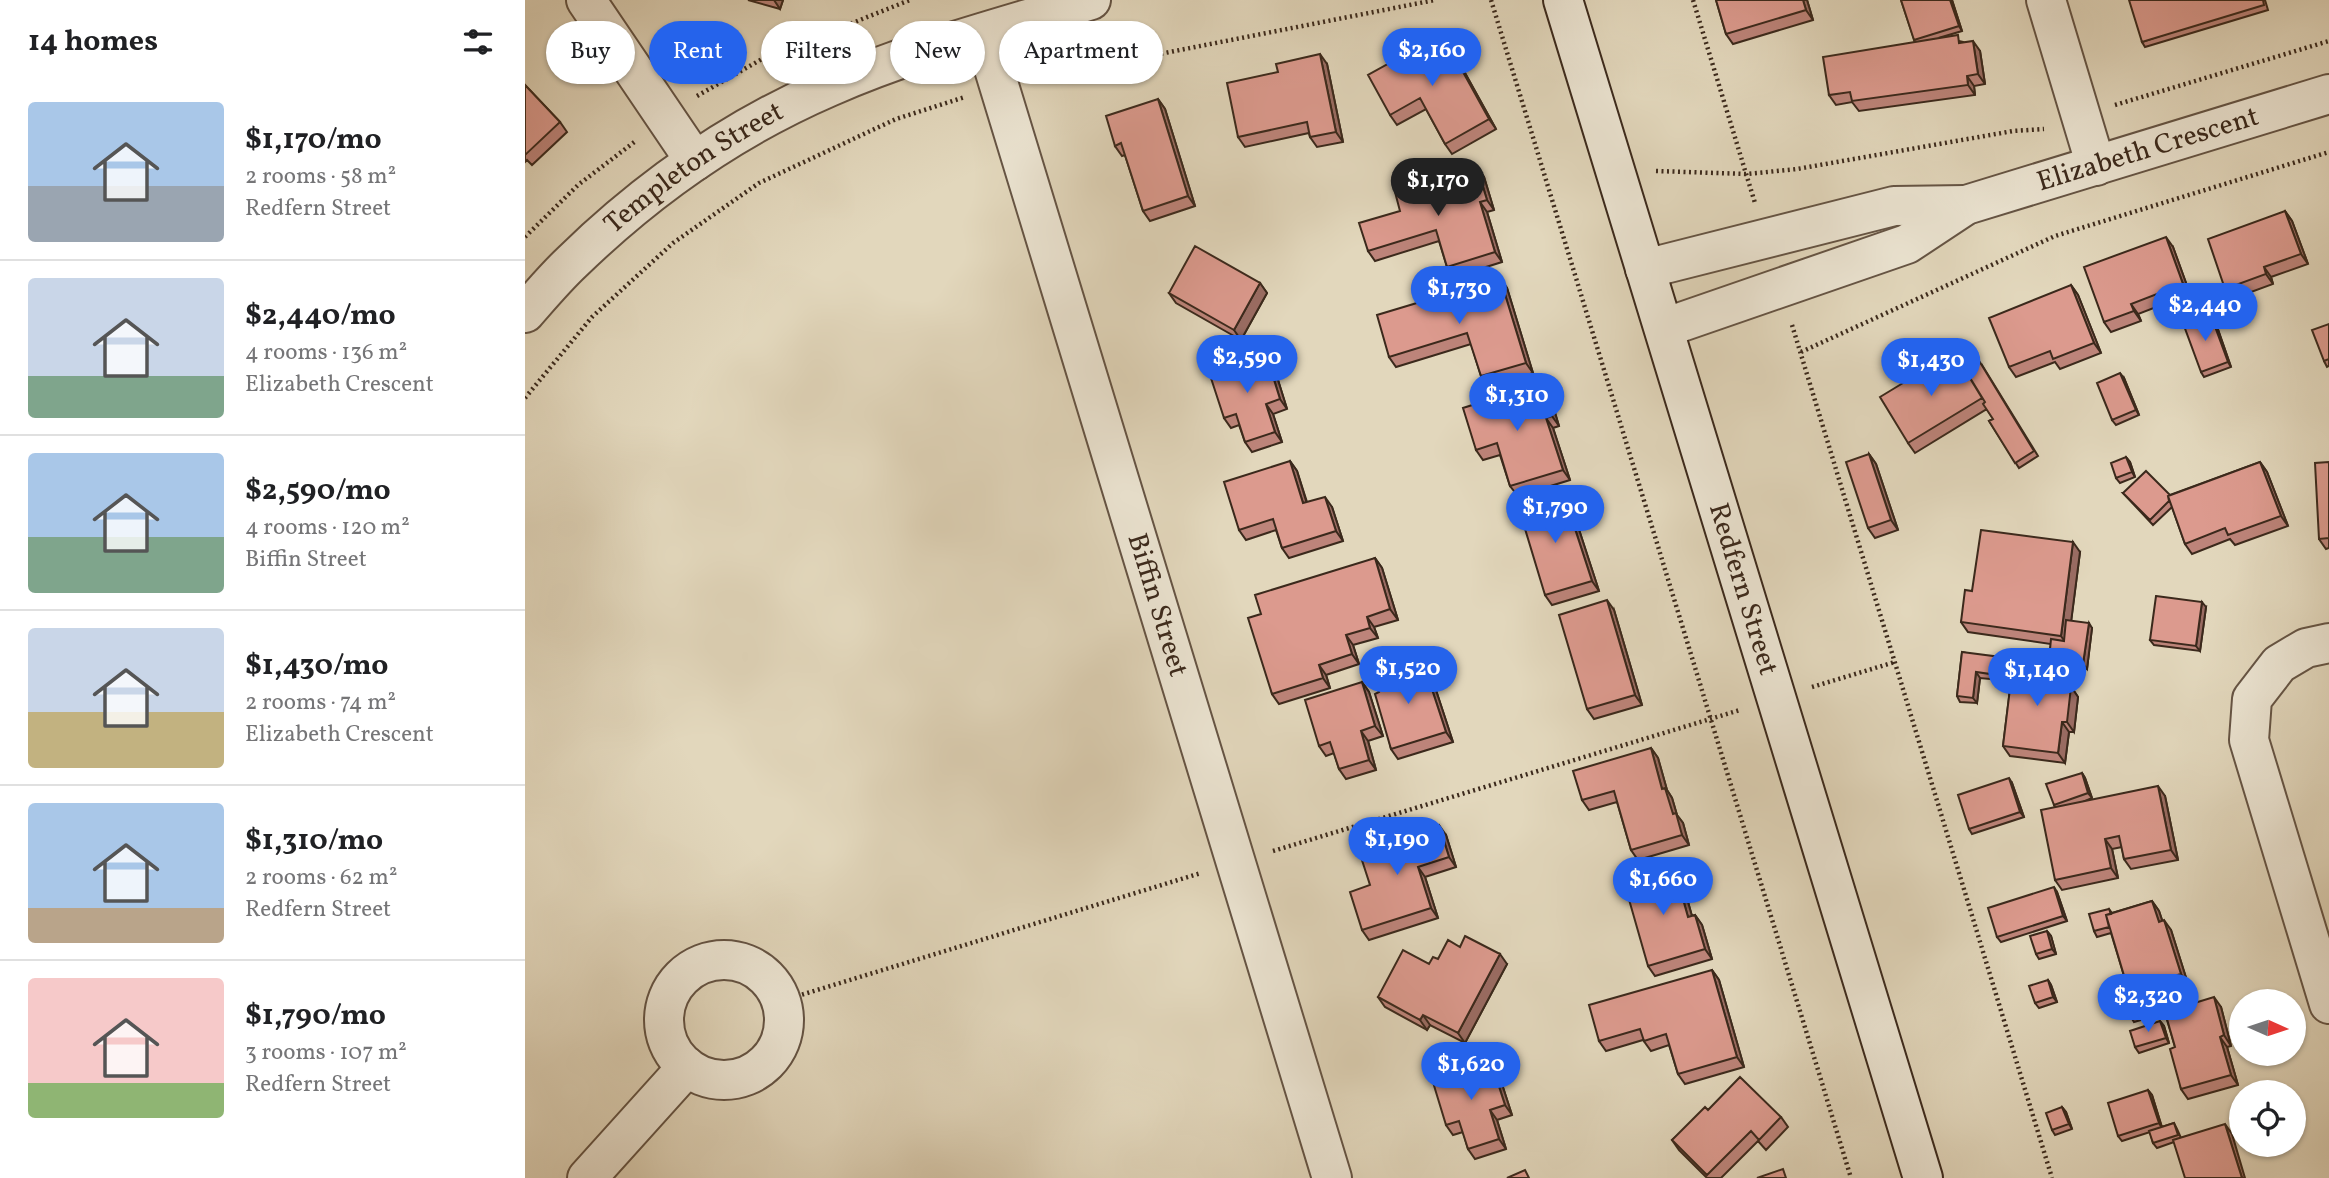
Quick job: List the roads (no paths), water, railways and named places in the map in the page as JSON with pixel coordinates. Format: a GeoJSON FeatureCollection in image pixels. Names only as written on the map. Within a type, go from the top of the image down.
{"type":"FeatureCollection","features":[{"type":"Feature","properties":{"kind":"street"},"geometry":{"type":"LineString","coordinates":[[586,0],[695,161]]}},
{"type":"Feature","properties":{"kind":"street","name":"Templeton Street"},"geometry":{"type":"LineString","coordinates":[[985,32],[1091,0]]}},
{"type":"Feature","properties":{"kind":"street","name":"Redfern Street"},"geometry":{"type":"LineString","coordinates":[[1563,0],[1923,1178]]}},
{"type":"Feature","properties":{"kind":"street"},"geometry":{"type":"LineString","coordinates":[[2046,0],[2096,166]]}},
{"type":"Feature","properties":{"kind":"street","name":"Biffin Street"},"geometry":{"type":"LineString","coordinates":[[985,40],[1332,1178]]}},
{"type":"Feature","properties":{"kind":"street","name":"Templeton Street"},"geometry":{"type":"LineString","coordinates":[[525,313],[572,262],[651,192],[695,161],[737,134],[829,87],[890,64]]}},
{"type":"Feature","properties":{"kind":"street","name":"Elizabeth Crescent"},"geometry":{"type":"LineString","coordinates":[[1645,270],[1893,206],[1966,205],[2329,94]]}},
{"type":"Feature","properties":{"kind":"street","name":"Elizabeth Crescent"},"geometry":{"type":"LineString","coordinates":[[1664,328],[1907,244],[1966,205]]}},
{"type":"Feature","properties":{"kind":"street"},"geometry":{"type":"LineString","coordinates":[[2329,643],[2306,648],[2279,664],[2252,699],[2249,740],[2329,1004]]}},
{"type":"Feature","properties":{"kind":"street"},"geometry":{"type":"LineString","coordinates":[[715,960],[736,961],[756,969],[771,982],[781,1001],[784,1020],[781,1039],[772,1055],[759,1069],[741,1077],[723,1080],[704,1076],[687,1067],[668,1042],[664,1021],[668,999],[678,981],[695,967],[715,960]]}},
{"type":"Feature","properties":{"kind":"street"},"geometry":{"type":"LineString","coordinates":[[587,1178],[687,1067]]}}]}
